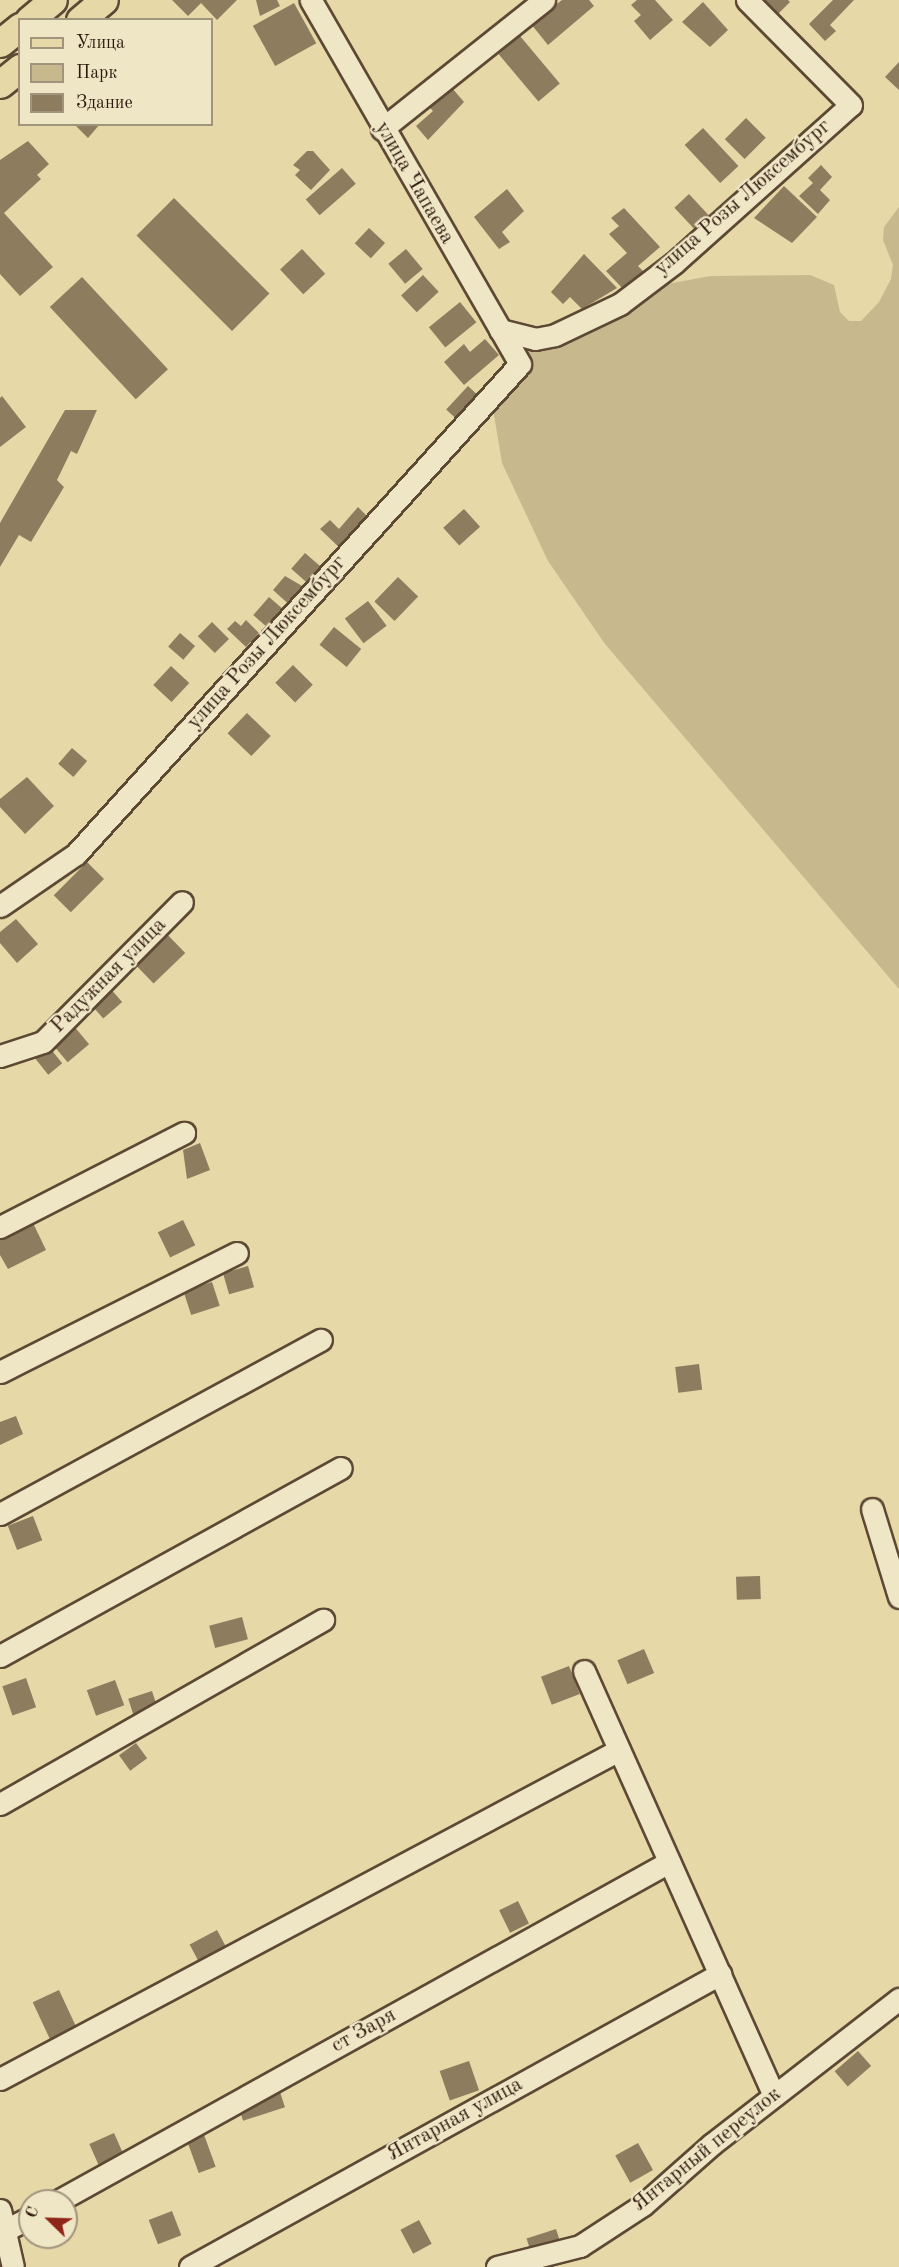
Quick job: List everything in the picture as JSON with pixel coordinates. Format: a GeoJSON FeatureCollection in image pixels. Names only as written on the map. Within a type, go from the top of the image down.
{"type":"FeatureCollection","features":[{"type":"Feature","properties":{"kind":"main road"},"geometry":{"type":"LineString","coordinates":[[31,18],[53,0]]}},
{"type":"Feature","properties":{"kind":"main road"},"geometry":{"type":"LineString","coordinates":[[82,18],[104,0]]}},
{"type":"Feature","properties":{"kind":"main road"},"geometry":{"type":"LineString","coordinates":[[0,43],[18,29]]}},
{"type":"Feature","properties":{"kind":"main road"},"geometry":{"type":"LineString","coordinates":[[0,84],[18,70]]}},
{"type":"Feature","properties":{"kind":"street","name":"улица Чапаева"},"geometry":{"type":"LineString","coordinates":[[311,0],[382,129],[520,364]]}},
{"type":"Feature","properties":{"kind":"street"},"geometry":{"type":"LineString","coordinates":[[382,129],[544,0]]}},
{"type":"Feature","properties":{"kind":"street","name":"улица Розы Люксембург"},"geometry":{"type":"LineString","coordinates":[[500,330],[535,339],[555,335],[620,304],[675,263],[851,105],[747,0]]}},
{"type":"Feature","properties":{"kind":"street","name":"улица Розы Люксембург"},"geometry":{"type":"LineString","coordinates":[[0,906],[76,854],[520,364]]}},
{"type":"Feature","properties":{"kind":"street","name":"Радужная улица"},"geometry":{"type":"LineString","coordinates":[[0,1056],[44,1042],[182,902]]}},
{"type":"Feature","properties":{"kind":"street"},"geometry":{"type":"LineString","coordinates":[[0,1227],[184,1133]]}},
{"type":"Feature","properties":{"kind":"street"},"geometry":{"type":"LineString","coordinates":[[0,1372],[237,1253]]}},
{"type":"Feature","properties":{"kind":"street"},"geometry":{"type":"LineString","coordinates":[[0,1514],[321,1340]]}},
{"type":"Feature","properties":{"kind":"street"},"geometry":{"type":"LineString","coordinates":[[0,1656],[340,1468]]}},
{"type":"Feature","properties":{"kind":"street"},"geometry":{"type":"LineString","coordinates":[[872,1509],[899,1597]]}},
{"type":"Feature","properties":{"kind":"street"},"geometry":{"type":"LineString","coordinates":[[0,1804],[323,1620]]}},
{"type":"Feature","properties":{"kind":"street"},"geometry":{"type":"LineString","coordinates":[[584,1671],[774,2095]]}},
{"type":"Feature","properties":{"kind":"street"},"geometry":{"type":"LineString","coordinates":[[0,2079],[619,1750]]}},
{"type":"Feature","properties":{"kind":"street","name":"ст Заря"},"geometry":{"type":"LineString","coordinates":[[78,2190],[669,1862]]}},
{"type":"Feature","properties":{"kind":"street","name":"Янтарная улица"},"geometry":{"type":"LineString","coordinates":[[190,2267],[720,1974]]}},
{"type":"Feature","properties":{"kind":"street","name":"Янтарный переулок"},"geometry":{"type":"LineString","coordinates":[[497,2267],[580,2246],[643,2205],[774,2095],[899,1999]]}},
{"type":"Feature","properties":{"kind":"street"},"geometry":{"type":"LineString","coordinates":[[0,2210],[13,2267]]}},
{"type":"Feature","properties":{"kind":"street"},"geometry":{"type":"LineString","coordinates":[[4,2231],[18,2223]]}},
{"type":"Feature","properties":{"kind":"green space"},"geometry":{"type":"Polygon","coordinates":[[[899,207],[899,989],[605,644],[548,561],[502,463],[494,415],[497,389],[521,342],[554,321],[646,288],[710,276],[810,275],[834,285],[840,312],[849,321],[861,321],[879,302],[891,279],[893,265],[883,240],[884,227],[899,207]]]}},
{"type":"Feature","properties":{"kind":"building"},"geometry":{"type":"Polygon","coordinates":[[[172,0],[237,0],[217,20],[201,3],[188,16],[172,0]]]}},
{"type":"Feature","properties":{"kind":"building"},"geometry":{"type":"Polygon","coordinates":[[[256,0],[277,0],[280,6],[260,16],[256,0]]]}},
{"type":"Feature","properties":{"kind":"building"},"geometry":{"type":"Polygon","coordinates":[[[562,0],[589,0],[594,6],[548,45],[531,24],[562,0]]]}},
{"type":"Feature","properties":{"kind":"building"},"geometry":{"type":"Polygon","coordinates":[[[637,0],[655,0],[673,20],[650,40],[634,21],[641,15],[631,5],[637,0]]]}},
{"type":"Feature","properties":{"kind":"building"},"geometry":{"type":"Polygon","coordinates":[[[759,0],[788,0],[790,2],[772,20],[759,0]]]}},
{"type":"Feature","properties":{"kind":"building"},"geometry":{"type":"Polygon","coordinates":[[[833,0],[854,0],[830,25],[836,31],[825,41],[809,24],[833,0]]]}},
{"type":"Feature","properties":{"kind":"building"},"geometry":{"type":"Polygon","coordinates":[[[703,2],[728,30],[710,47],[682,22],[703,2]]]}},
{"type":"Feature","properties":{"kind":"building"},"geometry":{"type":"Polygon","coordinates":[[[294,3],[316,43],[275,66],[253,26],[294,3]]]}},
{"type":"Feature","properties":{"kind":"building"},"geometry":{"type":"Polygon","coordinates":[[[520,36],[560,83],[538,101],[499,54],[520,36]]]}},
{"type":"Feature","properties":{"kind":"building"},"geometry":{"type":"Polygon","coordinates":[[[899,62],[899,90],[885,77],[899,62]]]}},
{"type":"Feature","properties":{"kind":"building"},"geometry":{"type":"Polygon","coordinates":[[[452,88],[464,102],[428,140],[416,126],[433,111],[429,107],[452,88]]]}},
{"type":"Feature","properties":{"kind":"building"},"geometry":{"type":"Polygon","coordinates":[[[746,118],[766,138],[745,159],[725,139],[746,118]]]}},
{"type":"Feature","properties":{"kind":"building"},"geometry":{"type":"Polygon","coordinates":[[[76,126],[98,126],[88,138],[76,126]]]}},
{"type":"Feature","properties":{"kind":"building"},"geometry":{"type":"Polygon","coordinates":[[[703,128],[738,166],[720,183],[685,145],[703,128]]]}},
{"type":"Feature","properties":{"kind":"building"},"geometry":{"type":"Polygon","coordinates":[[[28,141],[49,164],[37,175],[41,179],[4,213],[53,267],[20,296],[0,274],[0,160],[28,141]]]}},
{"type":"Feature","properties":{"kind":"building"},"geometry":{"type":"Polygon","coordinates":[[[307,151],[313,151],[330,170],[311,190],[295,175],[300,170],[293,165],[307,151]]]}},
{"type":"Feature","properties":{"kind":"building"},"geometry":{"type":"Polygon","coordinates":[[[821,165],[832,177],[820,190],[830,200],[818,214],[799,196],[813,183],[808,178],[821,165]]]}},
{"type":"Feature","properties":{"kind":"building"},"geometry":{"type":"Polygon","coordinates":[[[342,168],[356,184],[320,215],[306,199],[342,168]]]}},
{"type":"Feature","properties":{"kind":"building"},"geometry":{"type":"Polygon","coordinates":[[[784,186],[817,217],[792,243],[754,218],[784,186]]]}},
{"type":"Feature","properties":{"kind":"building"},"geometry":{"type":"Polygon","coordinates":[[[507,189],[524,211],[502,232],[510,242],[499,249],[474,217],[507,189]]]}},
{"type":"Feature","properties":{"kind":"building"},"geometry":{"type":"Polygon","coordinates":[[[689,194],[712,218],[697,232],[674,208],[689,194]]]}},
{"type":"Feature","properties":{"kind":"building"},"geometry":{"type":"Polygon","coordinates":[[[174,198],[269,293],[232,331],[137,235],[174,198]]]}},
{"type":"Feature","properties":{"kind":"building"},"geometry":{"type":"Polygon","coordinates":[[[624,208],[660,247],[638,266],[646,274],[625,291],[606,271],[627,253],[609,234],[619,226],[611,218],[624,208]]]}},
{"type":"Feature","properties":{"kind":"building"},"geometry":{"type":"Polygon","coordinates":[[[369,228],[385,243],[371,258],[355,243],[369,228]]]}},
{"type":"Feature","properties":{"kind":"building"},"geometry":{"type":"Polygon","coordinates":[[[302,249],[325,274],[303,294],[280,269],[302,249]]]}},
{"type":"Feature","properties":{"kind":"building"},"geometry":{"type":"Polygon","coordinates":[[[406,249],[423,269],[405,284],[388,264],[406,249]]]}},
{"type":"Feature","properties":{"kind":"building"},"geometry":{"type":"Polygon","coordinates":[[[584,254],[617,288],[582,309],[570,297],[563,304],[551,292],[584,254]]]}},
{"type":"Feature","properties":{"kind":"building"},"geometry":{"type":"Polygon","coordinates":[[[423,275],[439,292],[417,312],[401,295],[423,275]]]}},
{"type":"Feature","properties":{"kind":"building"},"geometry":{"type":"Polygon","coordinates":[[[82,277],[168,369],[136,399],[50,307],[82,277]]]}},
{"type":"Feature","properties":{"kind":"building"},"geometry":{"type":"Polygon","coordinates":[[[460,302],[476,322],[445,347],[429,327],[460,302]]]}},
{"type":"Feature","properties":{"kind":"building"},"geometry":{"type":"Polygon","coordinates":[[[485,339],[499,355],[464,385],[444,362],[464,344],[470,352],[485,339]]]}},
{"type":"Feature","properties":{"kind":"building"},"geometry":{"type":"Polygon","coordinates":[[[468,386],[483,400],[462,424],[446,409],[468,386]]]}},
{"type":"Feature","properties":{"kind":"building"},"geometry":{"type":"Polygon","coordinates":[[[2,396],[26,427],[0,447],[0,398],[2,396]]]}},
{"type":"Feature","properties":{"kind":"building"},"geometry":{"type":"Polygon","coordinates":[[[65,410],[97,410],[77,454],[71,451],[57,480],[64,487],[31,542],[19,535],[0,567],[0,523],[65,410]]]}},
{"type":"Feature","properties":{"kind":"building"},"geometry":{"type":"Polygon","coordinates":[[[358,507],[372,521],[344,552],[320,529],[330,520],[339,529],[358,507]]]}},
{"type":"Feature","properties":{"kind":"building"},"geometry":{"type":"Polygon","coordinates":[[[464,509],[480,527],[459,546],[443,528],[464,509]]]}},
{"type":"Feature","properties":{"kind":"building"},"geometry":{"type":"Polygon","coordinates":[[[305,553],[321,567],[307,583],[291,569],[305,553]]]}},
{"type":"Feature","properties":{"kind":"building"},"geometry":{"type":"Polygon","coordinates":[[[285,576],[309,590],[293,608],[273,590],[285,576]]]}},
{"type":"Feature","properties":{"kind":"building"},"geometry":{"type":"Polygon","coordinates":[[[398,577],[418,596],[395,621],[374,601],[398,577]]]}},
{"type":"Feature","properties":{"kind":"building"},"geometry":{"type":"Polygon","coordinates":[[[269,597],[286,612],[271,630],[253,615],[269,597]]]}},
{"type":"Feature","properties":{"kind":"building"},"geometry":{"type":"Polygon","coordinates":[[[368,601],[387,626],[363,643],[345,618],[368,601]]]}},
{"type":"Feature","properties":{"kind":"building"},"geometry":{"type":"Polygon","coordinates":[[[246,620],[259,633],[246,647],[227,629],[235,621],[241,626],[246,620]]]}},
{"type":"Feature","properties":{"kind":"building"},"geometry":{"type":"Polygon","coordinates":[[[212,622],[229,639],[215,653],[198,636],[212,622]]]}},
{"type":"Feature","properties":{"kind":"building"},"geometry":{"type":"Polygon","coordinates":[[[334,627],[361,649],[347,667],[320,645],[334,627]]]}},
{"type":"Feature","properties":{"kind":"building"},"geometry":{"type":"Polygon","coordinates":[[[180,633],[195,646],[183,660],[168,647],[180,633]]]}},
{"type":"Feature","properties":{"kind":"building"},"geometry":{"type":"Polygon","coordinates":[[[293,665],[313,685],[295,702],[275,683],[293,665]]]}},
{"type":"Feature","properties":{"kind":"building"},"geometry":{"type":"Polygon","coordinates":[[[171,666],[189,683],[172,702],[153,685],[171,666]]]}},
{"type":"Feature","properties":{"kind":"building"},"geometry":{"type":"Polygon","coordinates":[[[247,713],[271,736],[251,756],[228,733],[247,713]]]}},
{"type":"Feature","properties":{"kind":"building"},"geometry":{"type":"Polygon","coordinates":[[[72,748],[87,761],[73,777],[58,764],[72,748]]]}},
{"type":"Feature","properties":{"kind":"building"},"geometry":{"type":"Polygon","coordinates":[[[27,777],[54,806],[25,834],[0,807],[0,799],[27,777]]]}},
{"type":"Feature","properties":{"kind":"building"},"geometry":{"type":"Polygon","coordinates":[[[87,862],[104,879],[71,912],[54,895],[87,862]]]}},
{"type":"Feature","properties":{"kind":"building"},"geometry":{"type":"Polygon","coordinates":[[[16,919],[38,944],[17,963],[0,943],[0,932],[16,919]]]}},
{"type":"Feature","properties":{"kind":"building"},"geometry":{"type":"Polygon","coordinates":[[[163,930],[185,953],[154,984],[131,961],[163,930]]]}},
{"type":"Feature","properties":{"kind":"building"},"geometry":{"type":"Polygon","coordinates":[[[109,987],[122,1002],[103,1018],[90,1003],[109,987]]]}},
{"type":"Feature","properties":{"kind":"building"},"geometry":{"type":"Polygon","coordinates":[[[73,1025],[89,1044],[68,1062],[52,1043],[73,1025]]]}},
{"type":"Feature","properties":{"kind":"building"},"geometry":{"type":"Polygon","coordinates":[[[49,1047],[62,1063],[48,1075],[35,1058],[49,1047]]]}},
{"type":"Feature","properties":{"kind":"building"},"geometry":{"type":"Polygon","coordinates":[[[200,1143],[210,1170],[187,1179],[183,1150],[200,1143]]]}},
{"type":"Feature","properties":{"kind":"building"},"geometry":{"type":"Polygon","coordinates":[[[183,1220],[195,1245],[170,1257],[158,1232],[183,1220]]]}},
{"type":"Feature","properties":{"kind":"building"},"geometry":{"type":"Polygon","coordinates":[[[33,1223],[46,1250],[8,1269],[0,1255],[0,1239],[33,1223]]]}},
{"type":"Feature","properties":{"kind":"building"},"geometry":{"type":"Polygon","coordinates":[[[248,1266],[254,1287],[229,1294],[223,1273],[248,1266]]]}},
{"type":"Feature","properties":{"kind":"building"},"geometry":{"type":"Polygon","coordinates":[[[212,1282],[220,1306],[191,1315],[183,1291],[212,1282]]]}},
{"type":"Feature","properties":{"kind":"building"},"geometry":{"type":"Polygon","coordinates":[[[699,1364],[702,1390],[678,1393],[675,1367],[699,1364]]]}},
{"type":"Feature","properties":{"kind":"building"},"geometry":{"type":"Polygon","coordinates":[[[16,1416],[23,1434],[0,1445],[0,1422],[16,1416]]]}},
{"type":"Feature","properties":{"kind":"building"},"geometry":{"type":"Polygon","coordinates":[[[33,1516],[42,1540],[17,1550],[8,1526],[33,1516]]]}},
{"type":"Feature","properties":{"kind":"building"},"geometry":{"type":"Polygon","coordinates":[[[760,1576],[761,1599],[737,1600],[736,1577],[760,1576]]]}},
{"type":"Feature","properties":{"kind":"building"},"geometry":{"type":"Polygon","coordinates":[[[242,1617],[248,1639],[215,1648],[209,1626],[242,1617]]]}},
{"type":"Feature","properties":{"kind":"building"},"geometry":{"type":"Polygon","coordinates":[[[644,1649],[654,1673],[627,1684],[617,1660],[644,1649]]]}},
{"type":"Feature","properties":{"kind":"building"},"geometry":{"type":"Polygon","coordinates":[[[569,1666],[580,1694],[552,1705],[541,1677],[569,1666]]]}},
{"type":"Feature","properties":{"kind":"building"},"geometry":{"type":"Polygon","coordinates":[[[26,1678],[36,1707],[12,1715],[2,1686],[26,1678]]]}},
{"type":"Feature","properties":{"kind":"building"},"geometry":{"type":"Polygon","coordinates":[[[115,1680],[124,1705],[96,1716],[87,1690],[115,1680]]]}},
{"type":"Feature","properties":{"kind":"building"},"geometry":{"type":"Polygon","coordinates":[[[152,1691],[159,1712],[135,1720],[128,1699],[152,1691]]]}},
{"type":"Feature","properties":{"kind":"building"},"geometry":{"type":"Polygon","coordinates":[[[136,1743],[147,1758],[130,1771],[119,1755],[136,1743]]]}},
{"type":"Feature","properties":{"kind":"building"},"geometry":{"type":"Polygon","coordinates":[[[518,1901],[529,1923],[510,1933],[499,1910],[518,1901]]]}},
{"type":"Feature","properties":{"kind":"building"},"geometry":{"type":"Polygon","coordinates":[[[217,1930],[230,1954],[202,1968],[190,1945],[217,1930]]]}},
{"type":"Feature","properties":{"kind":"building"},"geometry":{"type":"Polygon","coordinates":[[[59,1990],[77,2029],[51,2041],[33,2002],[59,1990]]]}},
{"type":"Feature","properties":{"kind":"building"},"geometry":{"type":"Polygon","coordinates":[[[858,2051],[871,2066],[848,2086],[835,2071],[858,2051]]]}},
{"type":"Feature","properties":{"kind":"building"},"geometry":{"type":"Polygon","coordinates":[[[469,2061],[479,2090],[450,2100],[440,2071],[469,2061]]]}},
{"type":"Feature","properties":{"kind":"building"},"geometry":{"type":"Polygon","coordinates":[[[280,2092],[285,2107],[243,2121],[238,2106],[280,2092]]]}},
{"type":"Feature","properties":{"kind":"building"},"geometry":{"type":"Polygon","coordinates":[[[203,2132],[216,2167],[199,2173],[186,2138],[203,2132]]]}},
{"type":"Feature","properties":{"kind":"building"},"geometry":{"type":"Polygon","coordinates":[[[114,2133],[125,2158],[100,2169],[89,2144],[114,2133]]]}},
{"type":"Feature","properties":{"kind":"building"},"geometry":{"type":"Polygon","coordinates":[[[638,2143],[653,2170],[630,2183],[615,2156],[638,2143]]]}},
{"type":"Feature","properties":{"kind":"building"},"geometry":{"type":"Polygon","coordinates":[[[172,2211],[181,2235],[158,2244],[149,2220],[172,2211]]]}},
{"type":"Feature","properties":{"kind":"building"},"geometry":{"type":"Polygon","coordinates":[[[419,2220],[432,2244],[413,2254],[400,2230],[419,2220]]]}},
{"type":"Feature","properties":{"kind":"building"},"geometry":{"type":"Polygon","coordinates":[[[556,2229],[562,2248],[533,2258],[527,2239],[556,2229]]]}}]}
